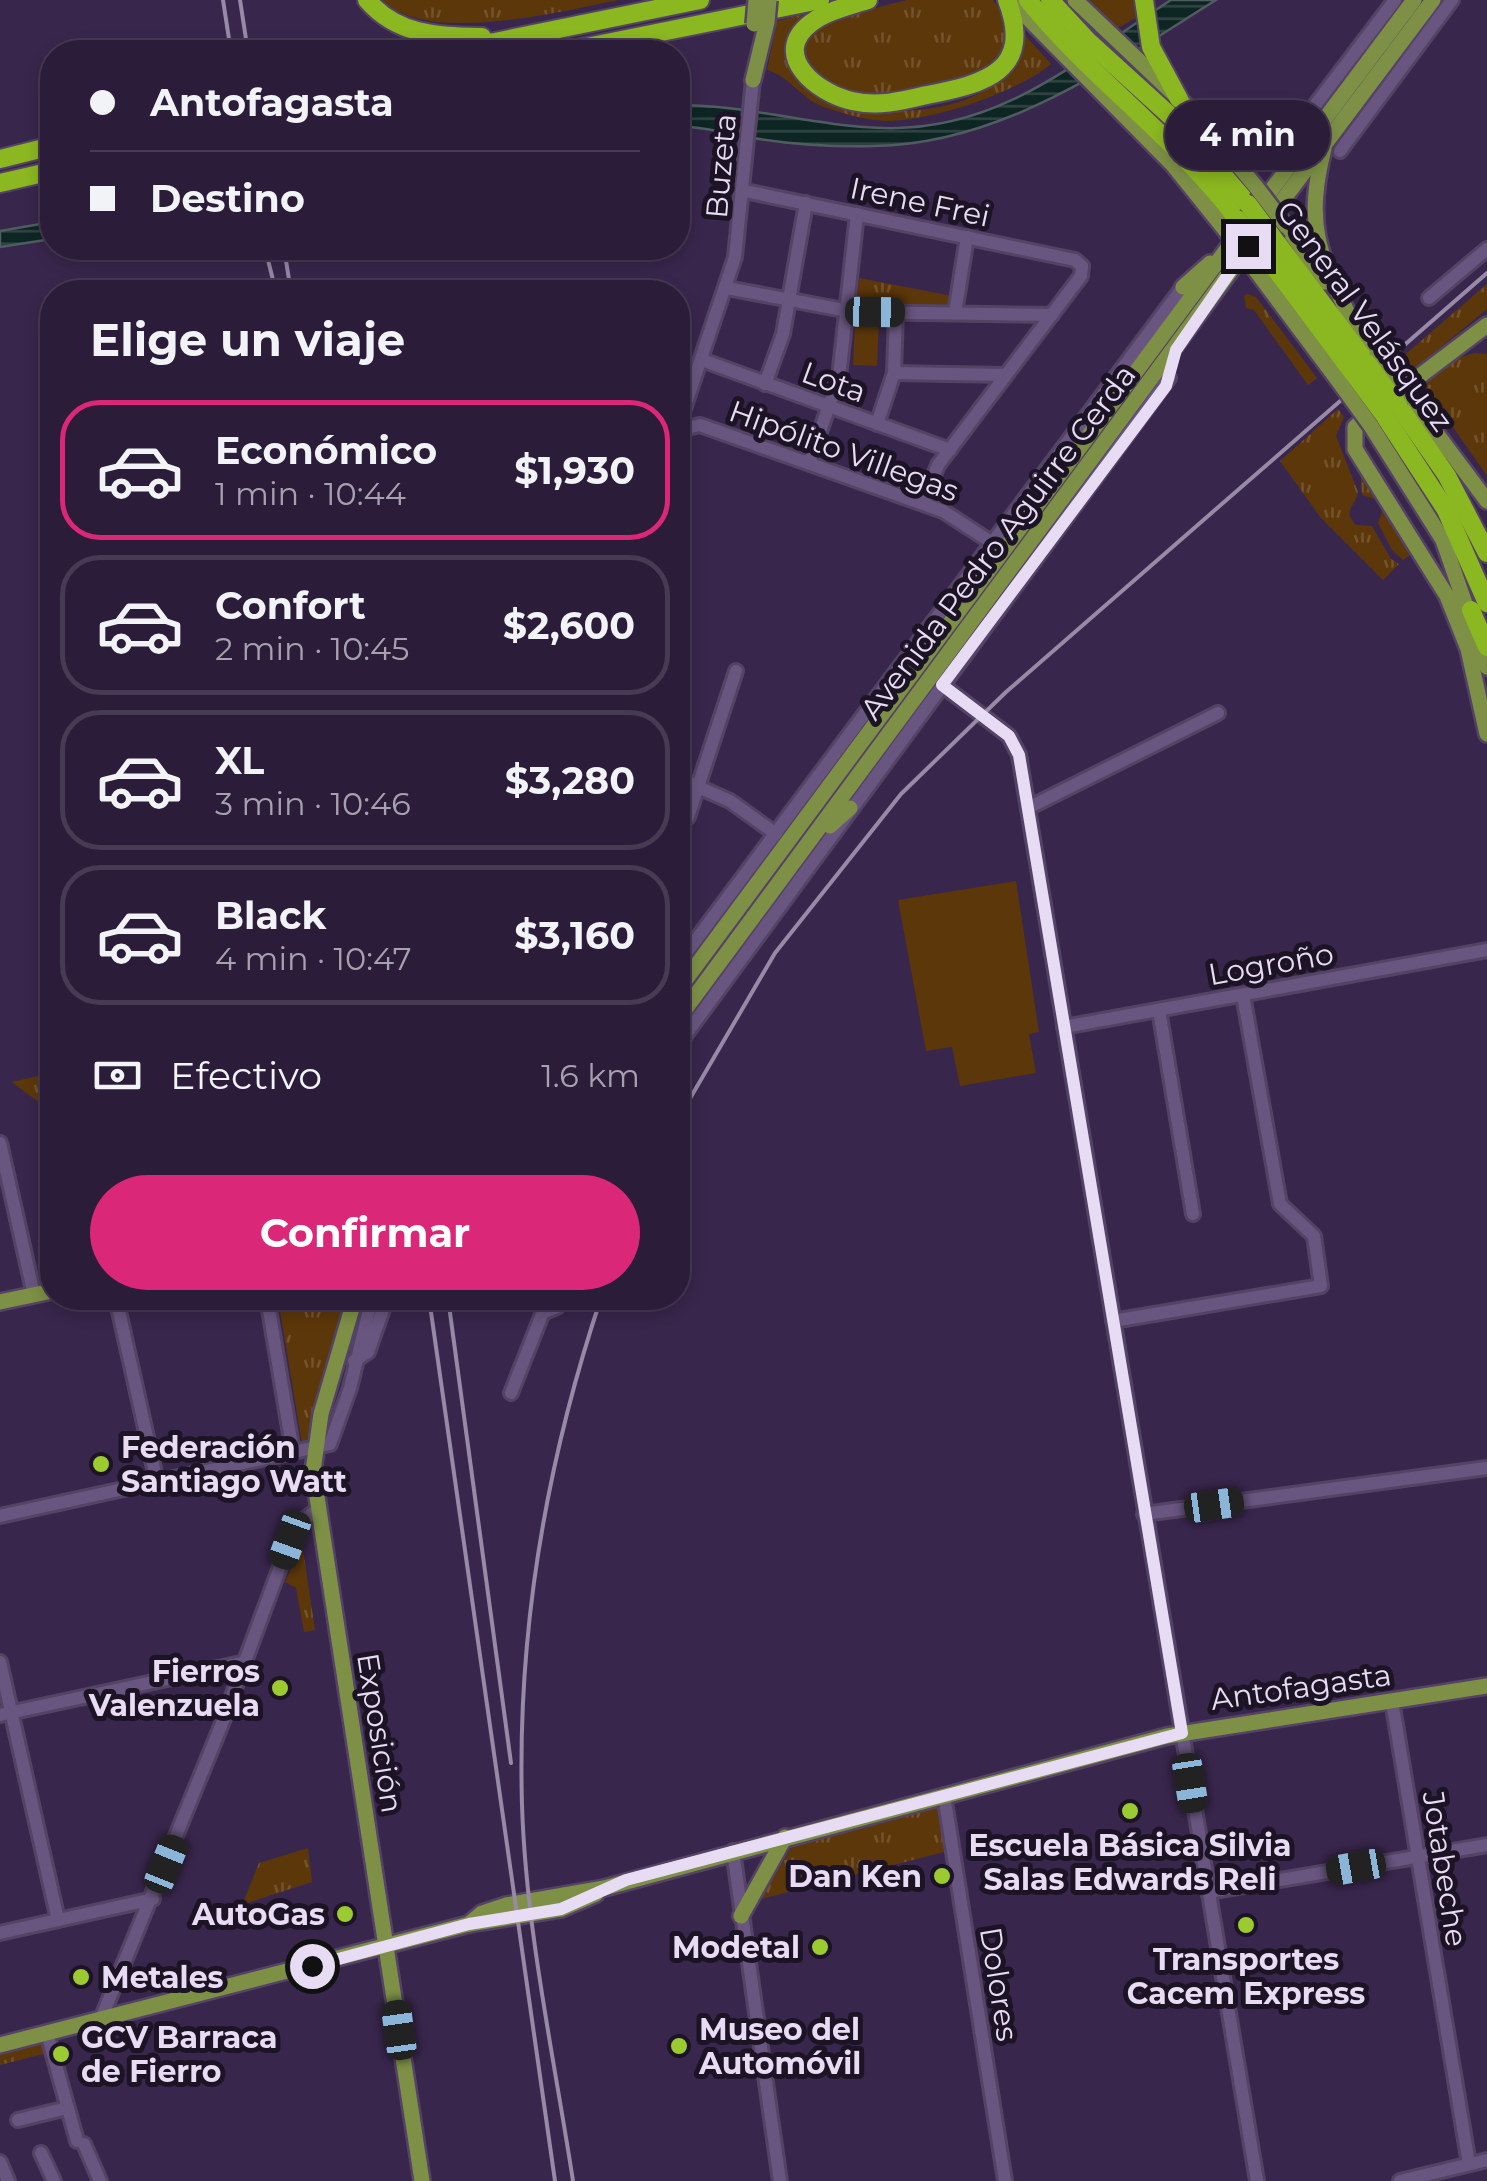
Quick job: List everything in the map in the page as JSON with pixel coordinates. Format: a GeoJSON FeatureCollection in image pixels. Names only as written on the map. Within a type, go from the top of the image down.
{"type":"FeatureCollection","features":[{"type":"Feature","properties":{"kind":"highway"},"geometry":{"type":"LineString","coordinates":[[368,0],[387,18],[423,34],[512,38]]}},
{"type":"Feature","properties":{"kind":"highway"},"geometry":{"type":"LineString","coordinates":[[503,40],[700,0]]}},
{"type":"Feature","properties":{"kind":"highway"},"geometry":{"type":"LineString","coordinates":[[622,40],[820,0]]}},
{"type":"Feature","properties":{"kind":"highway"},"geometry":{"type":"LineString","coordinates":[[868,0],[810,23],[799,36],[796,57],[802,74],[822,90],[876,104],[966,88],[998,73],[1014,42],[1008,0]]}},
{"type":"Feature","properties":{"kind":"highway","name":"General Velásquez"},"geometry":{"type":"LineString","coordinates":[[1028,0],[1075,50],[1123,70],[1190,160],[1242,210],[1391,411],[1447,476],[1487,554]]}},
{"type":"Feature","properties":{"kind":"highway","name":"General Velásquez"},"geometry":{"type":"LineString","coordinates":[[1050,0],[1075,50]]}},
{"type":"Feature","properties":{"kind":"highway"},"geometry":{"type":"LineString","coordinates":[[1143,7],[1123,70],[1179,99]]}},
{"type":"Feature","properties":{"kind":"highway"},"geometry":{"type":"LineString","coordinates":[[0,159],[40,149]]}},
{"type":"Feature","properties":{"kind":"highway"},"geometry":{"type":"LineString","coordinates":[[0,184],[40,174]]}},
{"type":"Feature","properties":{"kind":"highway","name":"General Velásquez"},"geometry":{"type":"LineString","coordinates":[[1391,411],[1446,510],[1479,607],[1487,647]]}},
{"type":"Feature","properties":{"kind":"main road"},"geometry":{"type":"LineString","coordinates":[[756,0],[761,23]]}},
{"type":"Feature","properties":{"kind":"main road"},"geometry":{"type":"LineString","coordinates":[[753,80],[761,23],[770,0]]}},
{"type":"Feature","properties":{"kind":"main road"},"geometry":{"type":"LineString","coordinates":[[1008,0],[1075,50]]}},
{"type":"Feature","properties":{"kind":"main road"},"geometry":{"type":"LineString","coordinates":[[1075,0],[1107,32],[1123,70]]}},
{"type":"Feature","properties":{"kind":"main road","name":"Avenida Pedro Aguirre Cerda"},"geometry":{"type":"LineString","coordinates":[[690,973],[997,546],[1414,0]]}},
{"type":"Feature","properties":{"kind":"main road","name":"Avenida Pedro Aguirre Cerda"},"geometry":{"type":"LineString","coordinates":[[690,1003],[1018,560],[1424,25],[1433,0]]}},
{"type":"Feature","properties":{"kind":"main road"},"geometry":{"type":"LineString","coordinates":[[1179,99],[1242,210],[1271,249],[1352,321]]}},
{"type":"Feature","properties":{"kind":"main road"},"geometry":{"type":"LineString","coordinates":[[1289,166],[1294,140],[1310,112]]}},
{"type":"Feature","properties":{"kind":"main road"},"geometry":{"type":"LineString","coordinates":[[1333,146],[1314,188],[1313,223],[1323,262],[1352,321],[1359,368],[1391,411],[1487,501]]}},
{"type":"Feature","properties":{"kind":"main road"},"geometry":{"type":"LineString","coordinates":[[1184,287],[1226,251]]}},
{"type":"Feature","properties":{"kind":"main road"},"geometry":{"type":"LineString","coordinates":[[1487,326],[1362,419],[1352,437],[1358,456],[1447,596],[1468,649],[1487,734]]}},
{"type":"Feature","properties":{"kind":"main road"},"geometry":{"type":"LineString","coordinates":[[1457,348],[1487,344]]}},
{"type":"Feature","properties":{"kind":"main road"},"geometry":{"type":"LineString","coordinates":[[1169,378],[1176,350]]}},
{"type":"Feature","properties":{"kind":"main road"},"geometry":{"type":"LineString","coordinates":[[1479,607],[1487,667]]}},
{"type":"Feature","properties":{"kind":"main road"},"geometry":{"type":"LineString","coordinates":[[801,853],[850,808]]}},
{"type":"Feature","properties":{"kind":"main road"},"geometry":{"type":"LineString","coordinates":[[0,1302],[40,1293]]}},
{"type":"Feature","properties":{"kind":"main road","name":"Exposición"},"geometry":{"type":"LineString","coordinates":[[352,1310],[313,1448],[317,1510],[422,2181]]}},
{"type":"Feature","properties":{"kind":"main road","name":"Antofagasta"},"geometry":{"type":"LineString","coordinates":[[0,2045],[386,1947],[469,1924],[482,1913],[506,1906],[604,1888],[1182,1733],[1487,1686]]}},
{"type":"Feature","properties":{"kind":"main road"},"geometry":{"type":"LineString","coordinates":[[741,1916],[786,1837]]}},
{"type":"Feature","properties":{"kind":"street"},"geometry":{"type":"LineString","coordinates":[[1310,112],[1394,0]]}},
{"type":"Feature","properties":{"kind":"street","name":"Avenida Pedro Aguirre Cerda"},"geometry":{"type":"LineString","coordinates":[[1424,25],[1452,0]]}},
{"type":"Feature","properties":{"kind":"street","name":"Buzeta"},"geometry":{"type":"LineString","coordinates":[[690,391],[727,288],[745,191],[753,80]]}},
{"type":"Feature","properties":{"kind":"street","name":"Irene Frei"},"geometry":{"type":"LineString","coordinates":[[745,191],[1075,260],[1082,266],[1081,276],[1052,315]]}},
{"type":"Feature","properties":{"kind":"street"},"geometry":{"type":"LineString","coordinates":[[765,384],[783,334],[806,203]]}},
{"type":"Feature","properties":{"kind":"street"},"geometry":{"type":"LineString","coordinates":[[809,463],[830,407],[857,214]]}},
{"type":"Feature","properties":{"kind":"street"},"geometry":{"type":"LineString","coordinates":[[955,314],[967,237]]}},
{"type":"Feature","properties":{"kind":"street"},"geometry":{"type":"LineString","coordinates":[[1428,298],[1487,248]]}},
{"type":"Feature","properties":{"kind":"street","name":"Avenida Pedro Aguirre Cerda"},"geometry":{"type":"LineString","coordinates":[[690,948],[997,546],[1184,287]]}},
{"type":"Feature","properties":{"kind":"street"},"geometry":{"type":"LineString","coordinates":[[727,288],[846,311],[1052,315]]}},
{"type":"Feature","properties":{"kind":"street"},"geometry":{"type":"LineString","coordinates":[[877,424],[894,373],[896,313]]}},
{"type":"Feature","properties":{"kind":"street"},"geometry":{"type":"LineString","coordinates":[[923,503],[933,473],[1052,315]]}},
{"type":"Feature","properties":{"kind":"street","name":"Lota"},"geometry":{"type":"LineString","coordinates":[[702,360],[950,450]]}},
{"type":"Feature","properties":{"kind":"street"},"geometry":{"type":"LineString","coordinates":[[894,373],[1006,375]]}},
{"type":"Feature","properties":{"kind":"street","name":"Avenida Pedro Aguirre Cerda"},"geometry":{"type":"LineString","coordinates":[[690,1028],[1169,378]]}},
{"type":"Feature","properties":{"kind":"street","name":"Hipólito Villegas"},"geometry":{"type":"LineString","coordinates":[[690,408],[700,425]]}},
{"type":"Feature","properties":{"kind":"street","name":"Hipólito Villegas"},"geometry":{"type":"LineString","coordinates":[[690,426],[700,425],[951,514],[1018,560]]}},
{"type":"Feature","properties":{"kind":"street"},"geometry":{"type":"LineString","coordinates":[[690,812],[736,671]]}},
{"type":"Feature","properties":{"kind":"street"},"geometry":{"type":"LineString","coordinates":[[942,685],[1013,740],[1028,808],[1256,2181]]}},
{"type":"Feature","properties":{"kind":"street"},"geometry":{"type":"LineString","coordinates":[[1028,808],[1218,713]]}},
{"type":"Feature","properties":{"kind":"street"},"geometry":{"type":"LineString","coordinates":[[690,783],[740,807],[776,834]]}},
{"type":"Feature","properties":{"kind":"street","name":"Logroño"},"geometry":{"type":"LineString","coordinates":[[1064,1027],[1487,950]]}},
{"type":"Feature","properties":{"kind":"street"},"geometry":{"type":"LineString","coordinates":[[1112,1321],[1319,1287],[1314,1236],[1280,1204],[1244,995]]}},
{"type":"Feature","properties":{"kind":"street"},"geometry":{"type":"LineString","coordinates":[[1159,1010],[1193,1214]]}},
{"type":"Feature","properties":{"kind":"street"},"geometry":{"type":"LineString","coordinates":[[0,1143],[34,1295]]}},
{"type":"Feature","properties":{"kind":"street"},"geometry":{"type":"LineString","coordinates":[[119,1310],[157,1482]]}},
{"type":"Feature","properties":{"kind":"street"},"geometry":{"type":"LineString","coordinates":[[268,1310],[294,1452]]}},
{"type":"Feature","properties":{"kind":"street"},"geometry":{"type":"LineString","coordinates":[[0,1516],[333,1441],[369,1310]]}},
{"type":"Feature","properties":{"kind":"street"},"geometry":{"type":"LineString","coordinates":[[354,1361],[370,1348],[383,1310]]}},
{"type":"Feature","properties":{"kind":"street"},"geometry":{"type":"LineString","coordinates":[[511,1394],[543,1312],[551,1310]]}},
{"type":"Feature","properties":{"kind":"street"},"geometry":{"type":"LineString","coordinates":[[1144,1514],[1487,1468]]}},
{"type":"Feature","properties":{"kind":"street"},"geometry":{"type":"LineString","coordinates":[[102,2019],[294,1533],[317,1510]]}},
{"type":"Feature","properties":{"kind":"street"},"geometry":{"type":"LineString","coordinates":[[0,1662],[6,1714],[58,1920]]}},
{"type":"Feature","properties":{"kind":"street"},"geometry":{"type":"LineString","coordinates":[[6,1714],[246,1662]]}},
{"type":"Feature","properties":{"kind":"street","name":"Jotabeche"},"geometry":{"type":"LineString","coordinates":[[1392,1701],[1469,2164]]}},
{"type":"Feature","properties":{"kind":"street","name":"Dolores"},"geometry":{"type":"LineString","coordinates":[[944,1795],[1005,2181]]}},
{"type":"Feature","properties":{"kind":"street"},"geometry":{"type":"LineString","coordinates":[[1208,1892],[1487,1845]]}},
{"type":"Feature","properties":{"kind":"street"},"geometry":{"type":"LineString","coordinates":[[733,1851],[780,2181]]}},
{"type":"Feature","properties":{"kind":"street"},"geometry":{"type":"LineString","coordinates":[[0,1933],[152,1899]]}},
{"type":"Feature","properties":{"kind":"street"},"geometry":{"type":"LineString","coordinates":[[47,2033],[80,2142],[100,2181]]}},
{"type":"Feature","properties":{"kind":"street"},"geometry":{"type":"LineString","coordinates":[[18,2120],[68,2108]]}},
{"type":"Feature","properties":{"kind":"street"},"geometry":{"type":"LineString","coordinates":[[41,2153],[54,2181]]}},
{"type":"Feature","properties":{"kind":"street"},"geometry":{"type":"LineString","coordinates":[[1400,2181],[1432,2177],[1487,2160]]}},
{"type":"Feature","properties":{"kind":"street"},"geometry":{"type":"LineString","coordinates":[[0,2162],[8,2181]]}},
{"type":"Feature","properties":{"kind":"green space"},"geometry":{"type":"Polygon","coordinates":[[[382,0],[619,0],[531,17],[462,23],[403,14],[382,0]]]}},
{"type":"Feature","properties":{"kind":"green space"},"geometry":{"type":"Polygon","coordinates":[[[907,0],[993,0],[1003,18],[1005,36],[991,72],[905,93],[859,96],[822,83],[803,58],[804,40],[829,20],[907,0]]]}},
{"type":"Feature","properties":{"kind":"green space"},"geometry":{"type":"Polygon","coordinates":[[[1083,0],[1138,0],[1137,17],[1114,30],[1083,0]]]}},
{"type":"Feature","properties":{"kind":"green space"},"geometry":{"type":"Polygon","coordinates":[[[822,9],[803,20],[797,77],[821,95],[853,106],[889,111],[928,109],[963,100],[993,85],[1014,62],[1022,32],[1051,64],[1017,85],[948,111],[903,120],[854,116],[816,103],[767,70],[777,21],[822,9]]]}},
{"type":"Feature","properties":{"kind":"green space"},"geometry":{"type":"Polygon","coordinates":[[[859,278],[952,296],[951,306],[856,303],[859,278]]]}},
{"type":"Feature","properties":{"kind":"green space"},"geometry":{"type":"Polygon","coordinates":[[[1487,284],[1487,309],[1411,372],[1400,359],[1487,284]]]}},
{"type":"Feature","properties":{"kind":"green space"},"geometry":{"type":"Polygon","coordinates":[[[1244,295],[1256,297],[1317,378],[1308,385],[1254,310],[1246,308],[1244,295]]]}},
{"type":"Feature","properties":{"kind":"green space"},"geometry":{"type":"Polygon","coordinates":[[[855,321],[879,322],[877,366],[853,365],[855,321]]]}},
{"type":"Feature","properties":{"kind":"green space"},"geometry":{"type":"Polygon","coordinates":[[[1474,353],[1487,354],[1487,476],[1421,381],[1452,360],[1474,353]]]}},
{"type":"Feature","properties":{"kind":"green space"},"geometry":{"type":"Polygon","coordinates":[[[1338,409],[1344,417],[1336,436],[1358,492],[1350,516],[1356,525],[1372,526],[1391,559],[1399,564],[1383,580],[1321,518],[1280,461],[1338,409]]]}},
{"type":"Feature","properties":{"kind":"green space"},"geometry":{"type":"Polygon","coordinates":[[[1352,460],[1415,551],[1403,560],[1392,550],[1378,523],[1382,512],[1378,500],[1362,495],[1361,478],[1352,460]]]}},
{"type":"Feature","properties":{"kind":"green space"},"geometry":{"type":"Polygon","coordinates":[[[1016,881],[1039,1032],[1029,1034],[1036,1073],[960,1086],[952,1047],[926,1051],[898,900],[1016,881]]]}},
{"type":"Feature","properties":{"kind":"green space"},"geometry":{"type":"Polygon","coordinates":[[[39,1076],[40,1103],[12,1082],[39,1076]]]}},
{"type":"Feature","properties":{"kind":"green space"},"geometry":{"type":"Polygon","coordinates":[[[280,1310],[345,1310],[307,1439],[302,1444],[280,1310]]]}},
{"type":"Feature","properties":{"kind":"green space"},"geometry":{"type":"Polygon","coordinates":[[[302,1543],[315,1630],[304,1632],[296,1588],[285,1582],[302,1543]]]}},
{"type":"Feature","properties":{"kind":"green space"},"geometry":{"type":"Polygon","coordinates":[[[938,1802],[944,1852],[761,1899],[795,1841],[938,1802]]]}},
{"type":"Feature","properties":{"kind":"green space"},"geometry":{"type":"Polygon","coordinates":[[[308,1848],[312,1882],[250,1902],[240,1910],[259,1863],[308,1848]]]}},
{"type":"Feature","properties":{"kind":"green space"},"geometry":{"type":"Polygon","coordinates":[[[48,2039],[51,2052],[0,2065],[0,2052],[48,2039]]]}},
{"type":"Feature","properties":{"kind":"shaded area"},"geometry":{"type":"Polygon","coordinates":[[[1171,0],[1216,0],[1054,97],[968,131],[922,142],[845,146],[782,142],[690,127],[690,105],[832,124],[925,126],[1001,105],[1070,67],[1171,0]]]}},
{"type":"Feature","properties":{"kind":"shaded area"},"geometry":{"type":"Polygon","coordinates":[[[40,224],[40,241],[0,247],[0,231],[40,224]]]}},
{"type":"Feature","properties":{"kind":"railway"},"geometry":{"type":"LineString","coordinates":[[223,0],[229,40]]}},
{"type":"Feature","properties":{"kind":"railway"},"geometry":{"type":"LineString","coordinates":[[240,0],[246,40]]}},
{"type":"Feature","properties":{"kind":"railway"},"geometry":{"type":"LineString","coordinates":[[268,260],[273,280]]}},
{"type":"Feature","properties":{"kind":"railway"},"geometry":{"type":"LineString","coordinates":[[286,260],[289,280]]}},
{"type":"Feature","properties":{"kind":"railway"},"geometry":{"type":"LineString","coordinates":[[690,1098],[775,953],[901,794],[1006,692],[1487,273]]}},
{"type":"Feature","properties":{"kind":"railway"},"geometry":{"type":"LineString","coordinates":[[431,1310],[555,2181]]}},
{"type":"Feature","properties":{"kind":"railway"},"geometry":{"type":"LineString","coordinates":[[450,1310],[511,1763]]}},
{"type":"Feature","properties":{"kind":"railway"},"geometry":{"type":"LineString","coordinates":[[573,2181],[529,1899],[522,1740],[539,1548],[565,1421],[597,1310]]}},
{"type":"Feature","properties":{"kind":"place","name":"Federación Santiago Watt"},"geometry":{"type":"Point","coordinates":[101,1464]}},
{"type":"Feature","properties":{"kind":"place","name":"Fierros Valenzuela"},"geometry":{"type":"Point","coordinates":[280,1688]}},
{"type":"Feature","properties":{"kind":"place","name":"Escuela Básica Silvia Salas Edwards Reli"},"geometry":{"type":"Point","coordinates":[1130,1811]}},
{"type":"Feature","properties":{"kind":"place","name":"Dan Ken"},"geometry":{"type":"Point","coordinates":[942,1876]}},
{"type":"Feature","properties":{"kind":"place","name":"AutoGas"},"geometry":{"type":"Point","coordinates":[345,1914]}},
{"type":"Feature","properties":{"kind":"place","name":"Transportes Cacem Express"},"geometry":{"type":"Point","coordinates":[1246,1925]}},
{"type":"Feature","properties":{"kind":"place","name":"Modetal"},"geometry":{"type":"Point","coordinates":[820,1947]}},
{"type":"Feature","properties":{"kind":"place","name":"Metales"},"geometry":{"type":"Point","coordinates":[81,1977]}},
{"type":"Feature","properties":{"kind":"place","name":"Museo del Automóvil"},"geometry":{"type":"Point","coordinates":[679,2046]}},
{"type":"Feature","properties":{"kind":"place","name":"GCV Barraca de Fierro"},"geometry":{"type":"Point","coordinates":[61,2054]}},
{"type":"Feature","properties":{"kind":"route"},"geometry":{"type":"LineString","coordinates":[[312,1966],[469,1924],[561,1909],[626,1880],[1182,1733],[1019,755],[1009,736],[942,685],[1166,386],[1176,350],[1248,246]]}}]}
